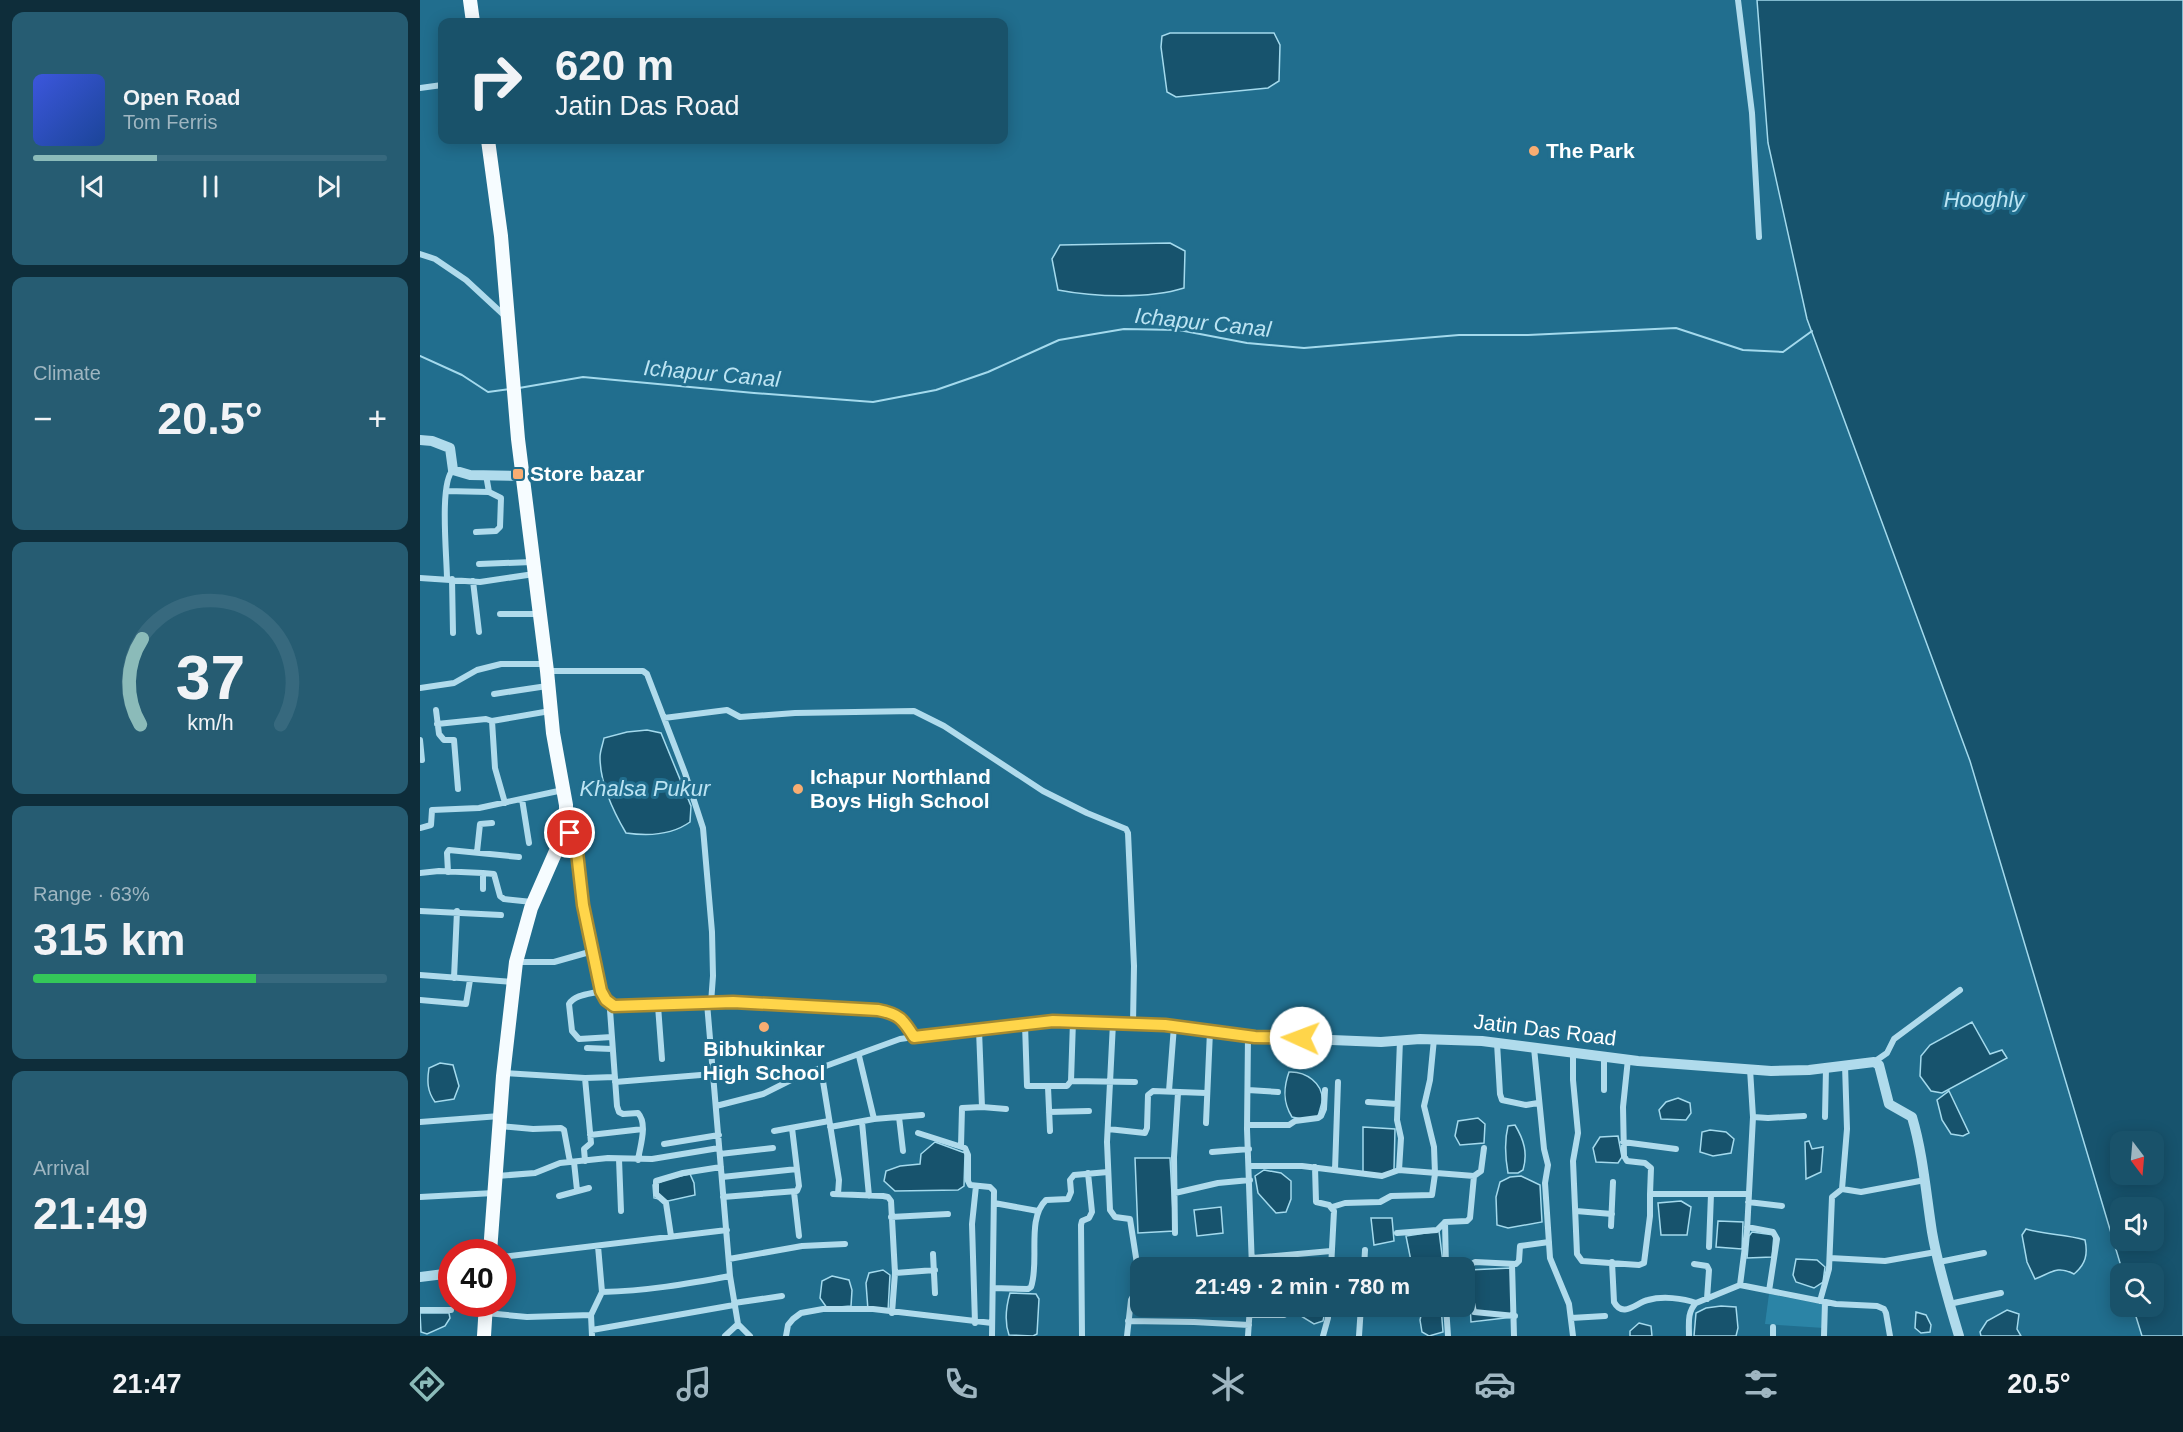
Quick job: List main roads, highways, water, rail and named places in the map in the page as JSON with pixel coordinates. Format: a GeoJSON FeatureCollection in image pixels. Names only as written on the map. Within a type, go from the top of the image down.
{"type":"FeatureCollection","features":[{"type":"Feature","properties":{"kind":"main road"},"geometry":{"type":"LineString","coordinates":[[470,0],[472,18]]}},
{"type":"Feature","properties":{"kind":"main road"},"geometry":{"type":"LineString","coordinates":[[489,144],[501,236],[510,360],[533,568],[566,822],[563,835],[533,902],[516,962],[504,1072],[491,1239]]}},
{"type":"Feature","properties":{"kind":"main road"},"geometry":{"type":"LineString","coordinates":[[484,1336],[485,1317]]}},
{"type":"Feature","properties":{"kind":"water","name":"Hooghly"},"geometry":{"type":"Polygon","coordinates":[[[1757,0],[2183,0],[2183,1336],[2142,1336],[2136,1317],[2164,1317],[2164,1263],[2120,1263],[2116,1251],[2164,1251],[2164,1197],[2110,1197],[2110,1229],[1970,761],[1807,319],[1768,143],[1757,0]]]}},
{"type":"Feature","properties":{"kind":"water"},"geometry":{"type":"Polygon","coordinates":[[[1170,33],[1274,33],[1280,45],[1279,81],[1268,88],[1176,97],[1167,92],[1161,47],[1162,36],[1170,33]]]}},
{"type":"Feature","properties":{"kind":"water"},"geometry":{"type":"Polygon","coordinates":[[[1170,243],[1185,251],[1184,288],[1155,294],[1121,296],[1058,290],[1052,259],[1060,245],[1170,243]]]}},
{"type":"Feature","properties":{"kind":"water","name":"Khalsa Pukur"},"geometry":{"type":"Polygon","coordinates":[[[647,730],[661,733],[691,806],[690,822],[675,830],[659,834],[626,833],[605,787],[600,752],[604,738],[647,730]]]}},
{"type":"Feature","properties":{"kind":"water"},"geometry":{"type":"Polygon","coordinates":[[[1972,1022],[1990,1054],[2002,1050],[2007,1058],[1942,1093],[1931,1091],[1920,1076],[1921,1056],[1930,1045],[1972,1022]]]}},
{"type":"Feature","properties":{"kind":"water"},"geometry":{"type":"Polygon","coordinates":[[[440,1063],[453,1065],[459,1086],[454,1099],[435,1102],[429,1090],[428,1073],[429,1068],[440,1063]]]}},
{"type":"Feature","properties":{"kind":"water"},"geometry":{"type":"Polygon","coordinates":[[[1289,1072],[1307,1076],[1317,1084],[1322,1095],[1318,1117],[1307,1120],[1292,1117],[1285,1096],[1289,1072]]]}},
{"type":"Feature","properties":{"kind":"water"},"geometry":{"type":"Polygon","coordinates":[[[1949,1091],[1969,1133],[1963,1136],[1951,1134],[1942,1120],[1937,1100],[1949,1091]]]}},
{"type":"Feature","properties":{"kind":"water"},"geometry":{"type":"Polygon","coordinates":[[[1678,1098],[1690,1103],[1691,1113],[1686,1120],[1661,1119],[1659,1110],[1666,1102],[1678,1098]]]}},
{"type":"Feature","properties":{"kind":"water"},"geometry":{"type":"Polygon","coordinates":[[[1478,1118],[1485,1124],[1484,1143],[1460,1145],[1455,1136],[1458,1121],[1478,1118]]]}},
{"type":"Feature","properties":{"kind":"water"},"geometry":{"type":"Polygon","coordinates":[[[1515,1125],[1521,1136],[1525,1158],[1523,1170],[1518,1173],[1508,1173],[1505,1149],[1507,1132],[1508,1126],[1515,1125]]]}},
{"type":"Feature","properties":{"kind":"water"},"geometry":{"type":"Polygon","coordinates":[[[1363,1127],[1395,1129],[1394,1169],[1386,1175],[1363,1173],[1363,1127]]]}},
{"type":"Feature","properties":{"kind":"water"},"geometry":{"type":"Polygon","coordinates":[[[1710,1130],[1726,1132],[1734,1139],[1731,1153],[1713,1156],[1700,1152],[1702,1132],[1710,1130]]]}},
{"type":"Feature","properties":{"kind":"water"},"geometry":{"type":"Polygon","coordinates":[[[1618,1136],[1622,1157],[1618,1163],[1596,1162],[1593,1148],[1600,1137],[1618,1136]]]}},
{"type":"Feature","properties":{"kind":"water"},"geometry":{"type":"Polygon","coordinates":[[[1809,1141],[1812,1149],[1823,1147],[1821,1172],[1806,1179],[1805,1142],[1809,1141]]]}},
{"type":"Feature","properties":{"kind":"water"},"geometry":{"type":"Polygon","coordinates":[[[935,1142],[965,1153],[964,1186],[958,1190],[895,1191],[884,1181],[886,1171],[900,1166],[920,1164],[921,1154],[935,1142]]]}},
{"type":"Feature","properties":{"kind":"water"},"geometry":{"type":"Polygon","coordinates":[[[1135,1158],[1170,1158],[1174,1231],[1138,1233],[1135,1158]]]}},
{"type":"Feature","properties":{"kind":"water"},"geometry":{"type":"Polygon","coordinates":[[[1264,1170],[1281,1173],[1291,1181],[1291,1199],[1286,1212],[1276,1213],[1258,1193],[1255,1176],[1264,1170]]]}},
{"type":"Feature","properties":{"kind":"water"},"geometry":{"type":"Polygon","coordinates":[[[690,1174],[694,1183],[695,1195],[668,1201],[654,1198],[653,1185],[670,1178],[690,1174]]]}},
{"type":"Feature","properties":{"kind":"water"},"geometry":{"type":"Polygon","coordinates":[[[1521,1176],[1540,1185],[1542,1222],[1508,1228],[1497,1225],[1496,1197],[1500,1182],[1510,1177],[1521,1176]]]}},
{"type":"Feature","properties":{"kind":"water"},"geometry":{"type":"Polygon","coordinates":[[[1681,1201],[1691,1207],[1687,1235],[1661,1235],[1658,1203],[1681,1201]]]}},
{"type":"Feature","properties":{"kind":"water"},"geometry":{"type":"Polygon","coordinates":[[[1221,1207],[1223,1233],[1197,1236],[1194,1210],[1221,1207]]]}},
{"type":"Feature","properties":{"kind":"water"},"geometry":{"type":"Polygon","coordinates":[[[1371,1218],[1392,1218],[1394,1241],[1374,1245],[1371,1218]]]}},
{"type":"Feature","properties":{"kind":"water"},"geometry":{"type":"Polygon","coordinates":[[[1718,1221],[1743,1222],[1742,1249],[1716,1247],[1718,1221]]]}},
{"type":"Feature","properties":{"kind":"water"},"geometry":{"type":"Polygon","coordinates":[[[2026,1229],[2085,1240],[2084,1263],[2074,1274],[2058,1270],[2035,1279],[2027,1262],[2022,1235],[2026,1229]]]}},
{"type":"Feature","properties":{"kind":"water"},"geometry":{"type":"Polygon","coordinates":[[[1439,1231],[1442,1257],[1410,1257],[1406,1236],[1439,1231]]]}},
{"type":"Feature","properties":{"kind":"water"},"geometry":{"type":"Polygon","coordinates":[[[1752,1232],[1774,1235],[1772,1257],[1747,1258],[1749,1236],[1752,1232]]]}},
{"type":"Feature","properties":{"kind":"water"},"geometry":{"type":"Polygon","coordinates":[[[1796,1259],[1817,1260],[1825,1267],[1823,1282],[1814,1288],[1796,1282],[1793,1275],[1796,1259]]]}},
{"type":"Feature","properties":{"kind":"water"},"geometry":{"type":"Polygon","coordinates":[[[1511,1268],[1513,1317],[1471,1322],[1471,1317],[1475,1317],[1475,1270],[1511,1268]]]}},
{"type":"Feature","properties":{"kind":"water"},"geometry":{"type":"Polygon","coordinates":[[[883,1270],[890,1275],[888,1311],[868,1310],[866,1283],[869,1273],[883,1270]]]}},
{"type":"Feature","properties":{"kind":"water"},"geometry":{"type":"Polygon","coordinates":[[[832,1276],[849,1280],[852,1290],[851,1306],[827,1308],[820,1298],[822,1281],[832,1276]]]}},
{"type":"Feature","properties":{"kind":"water"},"geometry":{"type":"Polygon","coordinates":[[[1010,1293],[1036,1294],[1039,1299],[1037,1334],[1033,1336],[1009,1335],[1006,1314],[1010,1293]]]}},
{"type":"Feature","properties":{"kind":"water"},"geometry":{"type":"Polygon","coordinates":[[[1736,1307],[1738,1328],[1736,1336],[1694,1336],[1696,1313],[1706,1308],[1736,1307]]]}},
{"type":"Feature","properties":{"kind":"water"},"geometry":{"type":"Polygon","coordinates":[[[2007,1310],[2019,1314],[2017,1329],[2021,1336],[1981,1336],[1980,1332],[1987,1321],[2007,1310]]]}},
{"type":"Feature","properties":{"kind":"water"},"geometry":{"type":"Polygon","coordinates":[[[1916,1312],[1926,1315],[1931,1325],[1930,1332],[1921,1333],[1915,1328],[1916,1312]]]}},
{"type":"Feature","properties":{"kind":"water"},"geometry":{"type":"Polygon","coordinates":[[[420,1313],[438,1313],[438,1317],[450,1317],[445,1326],[427,1334],[421,1332],[420,1313]]]}},
{"type":"Feature","properties":{"kind":"water"},"geometry":{"type":"Polygon","coordinates":[[[1303,1317],[1324,1317],[1323,1321],[1314,1324],[1303,1317]]]}},
{"type":"Feature","properties":{"kind":"water"},"geometry":{"type":"Polygon","coordinates":[[[1421,1317],[1442,1317],[1443,1332],[1429,1336],[1422,1332],[1421,1317]]]}},
{"type":"Feature","properties":{"kind":"water"},"geometry":{"type":"Polygon","coordinates":[[[1639,1323],[1651,1326],[1652,1336],[1630,1336],[1630,1331],[1639,1323]]]}},
{"type":"Feature","properties":{"kind":"waterway","name":"Ichapur Canal"},"geometry":{"type":"LineString","coordinates":[[519,388],[583,377],[873,402],[936,390],[988,372],[1059,340],[1124,329],[1179,330],[1247,343],[1304,348],[1459,335],[1528,335],[1676,328],[1743,350],[1783,352],[1812,331]]}},
{"type":"Feature","properties":{"kind":"waterway","name":"Ichapur Canal"},"geometry":{"type":"LineString","coordinates":[[420,356],[462,375],[488,392],[510,389]]}},
{"type":"Feature","properties":{"kind":"place","name":"The Park"},"geometry":{"type":"Point","coordinates":[1534,151]}},
{"type":"Feature","properties":{"kind":"place","name":"Store bazar"},"geometry":{"type":"Point","coordinates":[518,474]}},
{"type":"Feature","properties":{"kind":"place","name":"Ichapur Northland Boys High School"},"geometry":{"type":"Point","coordinates":[798,789]}},
{"type":"Feature","properties":{"kind":"place","name":"Bibhukinkar High School"},"geometry":{"type":"Point","coordinates":[764,1027]}}]}
